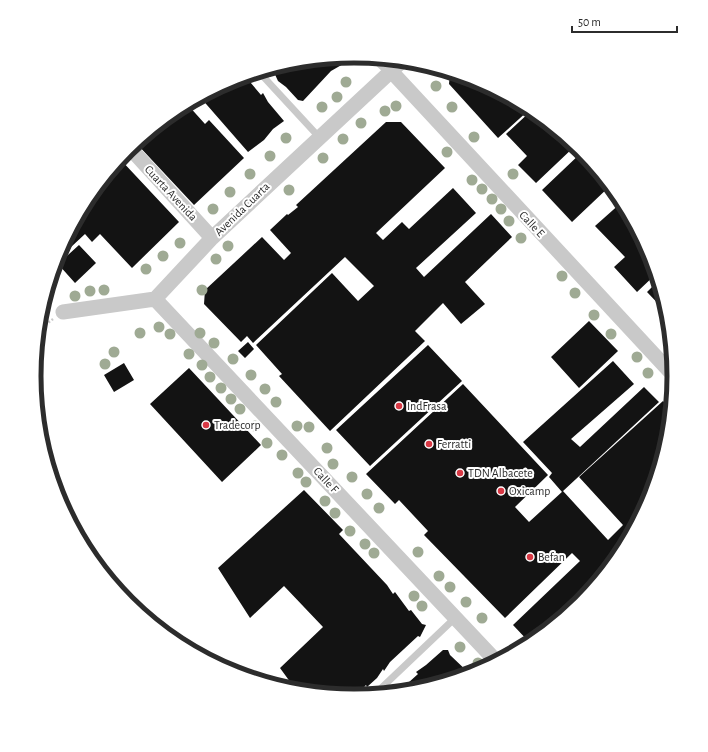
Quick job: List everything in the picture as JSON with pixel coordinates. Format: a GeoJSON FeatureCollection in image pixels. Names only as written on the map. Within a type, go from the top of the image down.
{"type":"FeatureCollection","features":[{"type":"Feature","properties":{"kind":"street","name":"Avenida Cuarta"},"geometry":{"type":"LineString","coordinates":[[155,299],[212,238],[396,66]]}},
{"type":"Feature","properties":{"kind":"street","name":"Calle E"},"geometry":{"type":"LineString","coordinates":[[390,72],[667,368]]}},
{"type":"Feature","properties":{"kind":"street","name":"Cuarta Avenida"},"geometry":{"type":"LineString","coordinates":[[135,153],[212,238]]}},
{"type":"Feature","properties":{"kind":"street"},"geometry":{"type":"LineString","coordinates":[[63,312],[155,299]]}},
{"type":"Feature","properties":{"kind":"street","name":"Calle F"},"geometry":{"type":"LineString","coordinates":[[155,299],[492,657]]}},
{"type":"Feature","properties":{"kind":"lane"},"geometry":{"type":"LineString","coordinates":[[381,65],[390,72]]}},
{"type":"Feature","properties":{"kind":"lane"},"geometry":{"type":"LineString","coordinates":[[263,77],[319,137]]}},
{"type":"Feature","properties":{"kind":"lane"},"geometry":{"type":"LineString","coordinates":[[382,687],[456,618]]}},
{"type":"Feature","properties":{"kind":"building"},"geometry":{"type":"Polygon","coordinates":[[[344,63],[331,71],[303,101],[298,100],[278,81],[275,74],[313,66],[344,63]]]}},
{"type":"Feature","properties":{"kind":"building"},"geometry":{"type":"Polygon","coordinates":[[[449,78],[474,87],[492,95],[525,114],[498,138],[449,84],[449,78]]]}},
{"type":"Feature","properties":{"kind":"building"},"geometry":{"type":"Polygon","coordinates":[[[249,81],[261,95],[263,93],[268,102],[284,121],[273,129],[264,140],[248,152],[204,102],[249,81]]]}},
{"type":"Feature","properties":{"kind":"building"},"geometry":{"type":"Polygon","coordinates":[[[191,109],[205,124],[209,120],[244,158],[194,205],[141,148],[163,128],[191,109]]]}},
{"type":"Feature","properties":{"kind":"building"},"geometry":{"type":"Polygon","coordinates":[[[526,115],[545,128],[570,151],[536,183],[518,165],[527,156],[506,134],[526,115]]]}},
{"type":"Feature","properties":{"kind":"building"},"geometry":{"type":"Polygon","coordinates":[[[386,122],[401,122],[445,168],[376,233],[383,240],[402,222],[409,229],[453,188],[476,213],[416,268],[424,277],[491,214],[512,237],[465,282],[485,304],[461,324],[443,303],[415,331],[425,341],[330,431],[279,376],[282,374],[256,345],[332,273],[358,301],[374,286],[345,257],[253,343],[247,336],[241,342],[204,304],[205,290],[262,237],[284,260],[291,253],[270,230],[287,214],[288,215],[298,207],[296,205],[386,122]]]}},
{"type":"Feature","properties":{"kind":"building"},"geometry":{"type":"Polygon","coordinates":[[[577,157],[606,190],[572,222],[542,190],[577,157]]]}},
{"type":"Feature","properties":{"kind":"building"},"geometry":{"type":"Polygon","coordinates":[[[125,164],[179,222],[132,268],[100,234],[92,242],[85,234],[68,250],[83,219],[94,202],[106,185],[125,164]]]}},
{"type":"Feature","properties":{"kind":"building"},"geometry":{"type":"Polygon","coordinates":[[[617,207],[635,238],[651,279],[637,292],[614,267],[625,257],[595,226],[617,207]]]}},
{"type":"Feature","properties":{"kind":"building"},"geometry":{"type":"Polygon","coordinates":[[[79,245],[96,263],[75,283],[61,267],[64,258],[79,245]]]}},
{"type":"Feature","properties":{"kind":"building"},"geometry":{"type":"Polygon","coordinates":[[[653,286],[658,304],[647,292],[653,286]]]}},
{"type":"Feature","properties":{"kind":"building"},"geometry":{"type":"Polygon","coordinates":[[[589,321],[618,351],[579,388],[551,357],[589,321]]]}},
{"type":"Feature","properties":{"kind":"building"},"geometry":{"type":"Polygon","coordinates":[[[248,342],[254,349],[245,358],[238,351],[248,342]]]}},
{"type":"Feature","properties":{"kind":"building","name":"IndFrasa"},"geometry":{"type":"Polygon","coordinates":[[[428,345],[462,381],[370,466],[336,430],[428,345]]]}},
{"type":"Feature","properties":{"kind":"building"},"geometry":{"type":"Polygon","coordinates":[[[613,361],[634,384],[571,439],[580,447],[644,387],[659,402],[562,492],[549,477],[552,473],[523,442],[613,361]]]}},
{"type":"Feature","properties":{"kind":"building"},"geometry":{"type":"Polygon","coordinates":[[[124,363],[134,380],[114,392],[104,375],[124,363]]]}},
{"type":"Feature","properties":{"kind":"building","name":"Tradecorp"},"geometry":{"type":"Polygon","coordinates":[[[189,368],[261,445],[222,482],[150,404],[189,368]]]}},
{"type":"Feature","properties":{"kind":"building"},"geometry":{"type":"Polygon","coordinates":[[[463,384],[548,475],[515,507],[529,522],[563,491],[608,540],[623,525],[579,477],[663,401],[665,404],[661,437],[650,477],[635,514],[625,533],[602,567],[575,597],[545,624],[525,638],[513,625],[580,561],[572,553],[505,618],[424,535],[428,531],[399,500],[395,504],[366,474],[463,384]]]}},
{"type":"Feature","properties":{"kind":"building"},"geometry":{"type":"Polygon","coordinates":[[[304,490],[343,530],[339,534],[387,585],[393,594],[395,592],[409,611],[411,610],[422,624],[426,625],[420,637],[418,636],[390,662],[384,671],[383,669],[377,678],[367,687],[366,685],[362,689],[334,688],[290,682],[280,668],[323,627],[284,586],[250,618],[218,568],[304,490]]]}},
{"type":"Feature","properties":{"kind":"building"},"geometry":{"type":"Polygon","coordinates":[[[443,650],[448,650],[450,655],[464,669],[435,678],[407,684],[418,674],[416,672],[443,650]]]}},
{"type":"Feature","properties":{"kind":"place","name":"IndFrasa"},"geometry":{"type":"Point","coordinates":[399,406]}},
{"type":"Feature","properties":{"kind":"place","name":"Tradecorp"},"geometry":{"type":"Point","coordinates":[206,425]}},
{"type":"Feature","properties":{"kind":"place","name":"Ferratti"},"geometry":{"type":"Point","coordinates":[429,444]}},
{"type":"Feature","properties":{"kind":"place","name":"TDN Albacete"},"geometry":{"type":"Point","coordinates":[460,473]}},
{"type":"Feature","properties":{"kind":"place","name":"Oxicamp"},"geometry":{"type":"Point","coordinates":[501,491]}},
{"type":"Feature","properties":{"kind":"place","name":"Befan"},"geometry":{"type":"Point","coordinates":[530,557]}}]}
